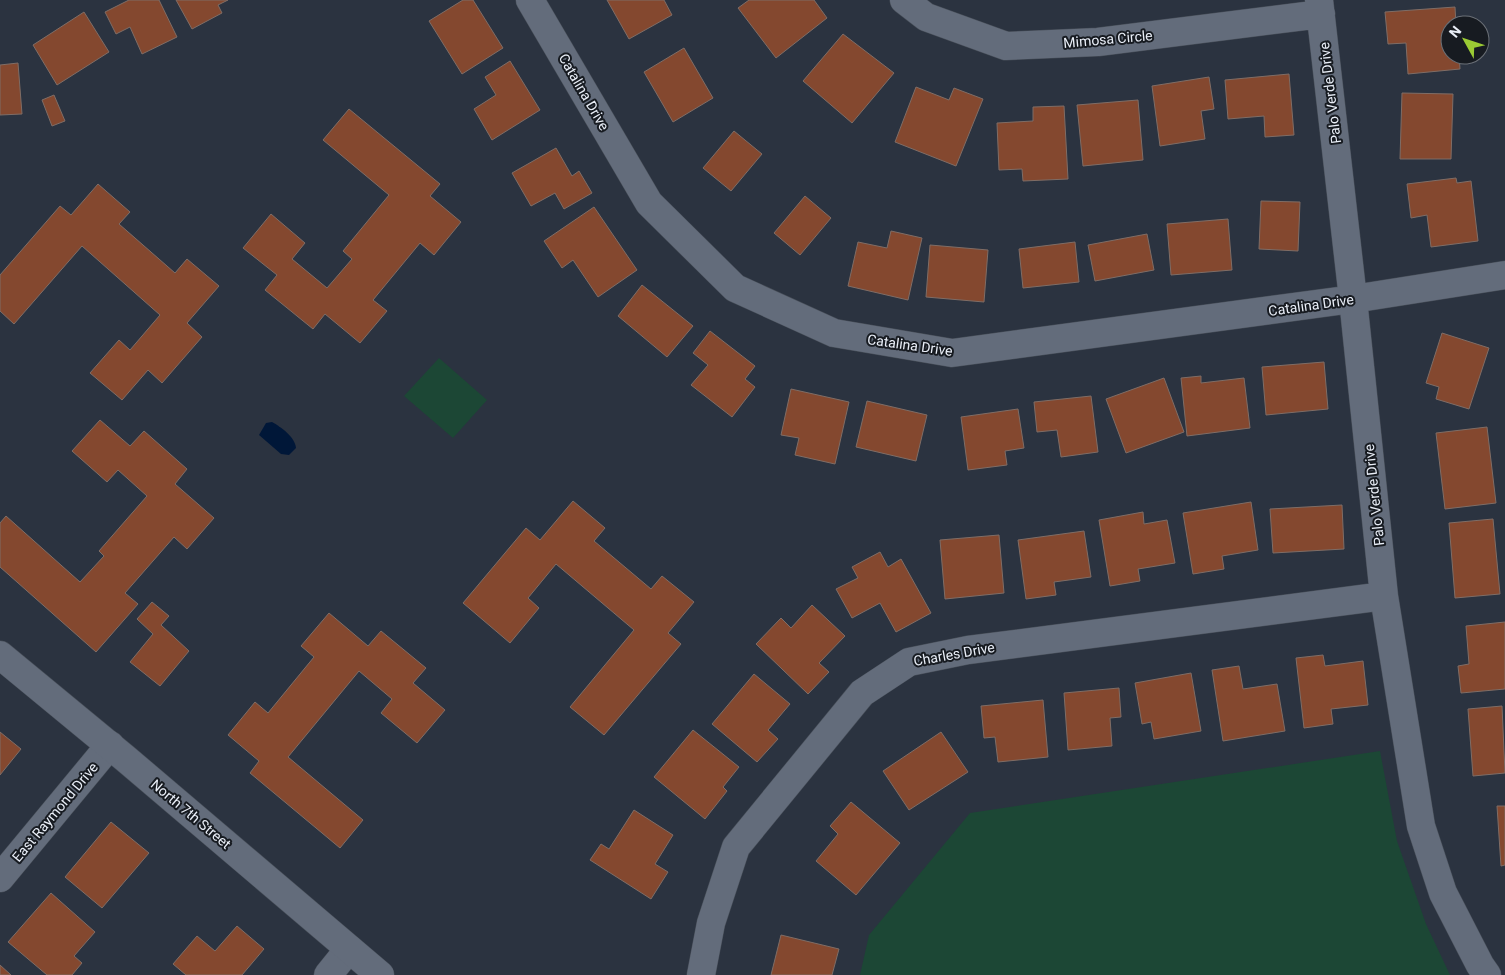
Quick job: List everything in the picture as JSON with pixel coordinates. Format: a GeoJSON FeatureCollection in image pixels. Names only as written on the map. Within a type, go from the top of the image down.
{"type":"FeatureCollection","features":[{"type":"Feature","properties":{"kind":"street","name":"Catalina Drive"},"geometry":{"type":"LineString","coordinates":[[530,0],[649,203],[735,288],[834,333],[952,353],[1353,299],[1505,275]]}},
{"type":"Feature","properties":{"kind":"street","name":"Mimosa Circle"},"geometry":{"type":"LineString","coordinates":[[904,0],[926,17],[1006,46],[1098,42],[1320,7]]}},
{"type":"Feature","properties":{"kind":"street","name":"Palo Verde Drive"},"geometry":{"type":"LineString","coordinates":[[1320,7],[1384,596],[1421,826],[1443,893],[1487,975]]}},
{"type":"Feature","properties":{"kind":"street","name":"Charles Drive"},"geometry":{"type":"LineString","coordinates":[[701,975],[711,923],[736,846],[862,693],[909,662],[978,649],[1384,596]]}},
{"type":"Feature","properties":{"kind":"street","name":"North 7th Street"},"geometry":{"type":"LineString","coordinates":[[0,655],[110,745],[380,975]]}},
{"type":"Feature","properties":{"kind":"street","name":"East Raymond Drive"},"geometry":{"type":"LineString","coordinates":[[0,878],[110,745]]}},
{"type":"Feature","properties":{"kind":"street"},"geometry":{"type":"LineString","coordinates":[[328,975],[350,949]]}},
{"type":"Feature","properties":{"kind":"green space"},"geometry":{"type":"Polygon","coordinates":[[[439,358],[487,400],[453,438],[404,396],[439,358]]]}},
{"type":"Feature","properties":{"kind":"green space"},"geometry":{"type":"Polygon","coordinates":[[[1380,751],[1397,841],[1426,924],[1450,975],[860,975],[869,935],[970,813],[1380,751]]]}},
{"type":"Feature","properties":{"kind":"water"},"geometry":{"type":"Polygon","coordinates":[[[272,422],[293,440],[296,448],[289,455],[281,454],[259,435],[266,423],[272,422]]]}},
{"type":"Feature","properties":{"kind":"building"},"geometry":{"type":"Polygon","coordinates":[[[129,0],[159,0],[177,37],[142,54],[130,27],[116,34],[105,12],[129,0]]]}},
{"type":"Feature","properties":{"kind":"building"},"geometry":{"type":"Polygon","coordinates":[[[176,0],[228,0],[218,5],[222,13],[192,29],[176,0]]]}},
{"type":"Feature","properties":{"kind":"building"},"geometry":{"type":"Polygon","coordinates":[[[463,0],[473,0],[503,48],[462,74],[429,21],[463,0]]]}},
{"type":"Feature","properties":{"kind":"building"},"geometry":{"type":"Polygon","coordinates":[[[607,0],[664,0],[672,15],[629,39],[607,0]]]}},
{"type":"Feature","properties":{"kind":"building"},"geometry":{"type":"Polygon","coordinates":[[[749,0],[814,0],[827,18],[776,58],[738,8],[749,0]]]}},
{"type":"Feature","properties":{"kind":"building"},"geometry":{"type":"Polygon","coordinates":[[[1455,7],[1455,15],[1440,15],[1440,65],[1460,65],[1460,69],[1408,74],[1406,43],[1388,44],[1385,12],[1455,7]]]}},
{"type":"Feature","properties":{"kind":"building"},"geometry":{"type":"Polygon","coordinates":[[[84,12],[109,52],[57,85],[33,45],[84,12]]]}},
{"type":"Feature","properties":{"kind":"building"},"geometry":{"type":"Polygon","coordinates":[[[843,34],[894,73],[852,123],[803,81],[843,34]]]}},
{"type":"Feature","properties":{"kind":"building"},"geometry":{"type":"Polygon","coordinates":[[[684,48],[713,98],[673,122],[644,72],[684,48]]]}},
{"type":"Feature","properties":{"kind":"building"},"geometry":{"type":"Polygon","coordinates":[[[510,61],[540,110],[492,140],[474,109],[496,95],[485,77],[510,61]]]}},
{"type":"Feature","properties":{"kind":"building"},"geometry":{"type":"Polygon","coordinates":[[[18,63],[22,114],[0,115],[0,65],[18,63]]]}},
{"type":"Feature","properties":{"kind":"building"},"geometry":{"type":"Polygon","coordinates":[[[1289,74],[1294,135],[1265,137],[1264,116],[1228,119],[1225,80],[1289,74]]]}},
{"type":"Feature","properties":{"kind":"building"},"geometry":{"type":"Polygon","coordinates":[[[1209,77],[1214,109],[1201,111],[1205,139],[1160,146],[1152,86],[1209,77]]]}},
{"type":"Feature","properties":{"kind":"building"},"geometry":{"type":"Polygon","coordinates":[[[916,87],[949,100],[954,88],[983,99],[956,166],[895,142],[916,87]]]}},
{"type":"Feature","properties":{"kind":"building"},"geometry":{"type":"Polygon","coordinates":[[[1402,93],[1453,94],[1451,159],[1400,159],[1402,93]]]}},
{"type":"Feature","properties":{"kind":"building"},"geometry":{"type":"Polygon","coordinates":[[[54,95],[65,121],[52,126],[42,100],[54,95]]]}},
{"type":"Feature","properties":{"kind":"building"},"geometry":{"type":"Polygon","coordinates":[[[1138,100],[1143,160],[1083,166],[1077,105],[1138,100]]]}},
{"type":"Feature","properties":{"kind":"building"},"geometry":{"type":"Polygon","coordinates":[[[1064,106],[1068,179],[1023,181],[1022,169],[999,170],[997,123],[1033,121],[1033,107],[1064,106]]]}},
{"type":"Feature","properties":{"kind":"building"},"geometry":{"type":"Polygon","coordinates":[[[349,109],[440,184],[430,196],[461,222],[434,255],[420,243],[373,300],[387,311],[360,343],[325,314],[313,329],[265,290],[277,275],[243,248],[271,214],[305,243],[292,259],[327,288],[352,259],[343,251],[389,195],[323,140],[349,109]]]}},
{"type":"Feature","properties":{"kind":"building"},"geometry":{"type":"Polygon","coordinates":[[[734,131],[762,154],[731,191],[703,168],[734,131]]]}},
{"type":"Feature","properties":{"kind":"building"},"geometry":{"type":"Polygon","coordinates":[[[556,148],[572,176],[579,171],[592,193],[564,209],[555,193],[531,206],[512,173],[556,148]]]}},
{"type":"Feature","properties":{"kind":"building"},"geometry":{"type":"Polygon","coordinates":[[[1456,178],[1457,183],[1471,181],[1478,241],[1431,247],[1427,215],[1411,218],[1407,184],[1456,178]]]}},
{"type":"Feature","properties":{"kind":"building"},"geometry":{"type":"Polygon","coordinates":[[[98,184],[130,212],[119,224],[175,273],[187,259],[219,286],[187,323],[202,337],[162,383],[148,370],[122,400],[90,373],[119,340],[130,350],[160,315],[82,246],[14,324],[0,311],[0,275],[60,206],[71,215],[98,184]]]}},
{"type":"Feature","properties":{"kind":"building"},"geometry":{"type":"Polygon","coordinates":[[[805,196],[831,218],[800,255],[774,233],[805,196]]]}},
{"type":"Feature","properties":{"kind":"building"},"geometry":{"type":"Polygon","coordinates":[[[1261,201],[1300,202],[1298,251],[1259,249],[1261,201]]]}},
{"type":"Feature","properties":{"kind":"building"},"geometry":{"type":"Polygon","coordinates":[[[594,207],[637,270],[598,297],[573,260],[562,268],[544,241],[594,207]]]}},
{"type":"Feature","properties":{"kind":"building"},"geometry":{"type":"Polygon","coordinates":[[[1228,219],[1232,270],[1171,275],[1167,224],[1228,219]]]}},
{"type":"Feature","properties":{"kind":"building"},"geometry":{"type":"Polygon","coordinates":[[[891,231],[922,238],[908,300],[848,286],[858,242],[887,248],[891,231]]]}},
{"type":"Feature","properties":{"kind":"building"},"geometry":{"type":"Polygon","coordinates":[[[1147,234],[1154,270],[1095,281],[1088,245],[1147,234]]]}},
{"type":"Feature","properties":{"kind":"building"},"geometry":{"type":"Polygon","coordinates":[[[1075,242],[1079,282],[1023,288],[1019,249],[1075,242]]]}},
{"type":"Feature","properties":{"kind":"building"},"geometry":{"type":"Polygon","coordinates":[[[930,245],[988,250],[984,302],[926,297],[930,245]]]}},
{"type":"Feature","properties":{"kind":"building"},"geometry":{"type":"Polygon","coordinates":[[[642,285],[693,326],[667,357],[618,316],[642,285]]]}},
{"type":"Feature","properties":{"kind":"building"},"geometry":{"type":"Polygon","coordinates":[[[710,331],[755,366],[745,379],[755,387],[732,417],[691,385],[708,365],[693,353],[710,331]]]}},
{"type":"Feature","properties":{"kind":"building"},"geometry":{"type":"Polygon","coordinates":[[[1442,333],[1489,348],[1469,409],[1436,399],[1439,387],[1426,383],[1442,333]]]}},
{"type":"Feature","properties":{"kind":"building"},"geometry":{"type":"Polygon","coordinates":[[[1324,362],[1328,409],[1266,415],[1262,367],[1324,362]]]}},
{"type":"Feature","properties":{"kind":"building"},"geometry":{"type":"Polygon","coordinates":[[[1201,376],[1201,383],[1244,378],[1250,428],[1187,436],[1181,378],[1201,376]]]}},
{"type":"Feature","properties":{"kind":"building"},"geometry":{"type":"Polygon","coordinates":[[[1164,378],[1184,432],[1126,453],[1106,399],[1164,378]]]}},
{"type":"Feature","properties":{"kind":"building"},"geometry":{"type":"Polygon","coordinates":[[[791,389],[849,402],[835,464],[795,455],[799,438],[781,435],[791,389]]]}},
{"type":"Feature","properties":{"kind":"building"},"geometry":{"type":"Polygon","coordinates":[[[1091,396],[1098,452],[1061,457],[1057,430],[1037,432],[1034,402],[1091,396]]]}},
{"type":"Feature","properties":{"kind":"building"},"geometry":{"type":"Polygon","coordinates":[[[867,401],[927,415],[916,461],[856,447],[867,401]]]}},
{"type":"Feature","properties":{"kind":"building"},"geometry":{"type":"Polygon","coordinates":[[[1018,409],[1024,448],[1005,451],[1007,465],[968,470],[961,417],[1018,409]]]}},
{"type":"Feature","properties":{"kind":"building"},"geometry":{"type":"Polygon","coordinates":[[[100,420],[130,446],[144,431],[187,469],[175,484],[214,518],[187,549],[174,537],[125,593],[138,604],[96,652],[0,567],[0,523],[6,516],[80,582],[104,556],[99,551],[147,496],[118,470],[107,482],[72,451],[100,420]]]}},
{"type":"Feature","properties":{"kind":"building"},"geometry":{"type":"Polygon","coordinates":[[[1487,427],[1496,503],[1445,509],[1436,433],[1487,427]]]}},
{"type":"Feature","properties":{"kind":"building"},"geometry":{"type":"Polygon","coordinates":[[[573,501],[605,528],[594,541],[651,589],[662,576],[694,602],[668,633],[681,644],[604,735],[570,707],[634,630],[556,564],[528,598],[539,608],[510,643],[463,603],[526,528],[540,540],[573,501]]]}},
{"type":"Feature","properties":{"kind":"building"},"geometry":{"type":"Polygon","coordinates":[[[1251,502],[1258,550],[1222,556],[1224,569],[1193,574],[1183,513],[1251,502]]]}},
{"type":"Feature","properties":{"kind":"building"},"geometry":{"type":"Polygon","coordinates":[[[1342,505],[1344,549],[1273,553],[1270,509],[1342,505]]]}},
{"type":"Feature","properties":{"kind":"building"},"geometry":{"type":"Polygon","coordinates":[[[1143,512],[1144,524],[1167,520],[1175,563],[1138,569],[1140,581],[1110,586],[1099,520],[1143,512]]]}},
{"type":"Feature","properties":{"kind":"building"},"geometry":{"type":"Polygon","coordinates":[[[1493,519],[1500,594],[1455,598],[1449,523],[1493,519]]]}},
{"type":"Feature","properties":{"kind":"building"},"geometry":{"type":"Polygon","coordinates":[[[1084,531],[1091,577],[1054,582],[1056,595],[1026,599],[1018,540],[1084,531]]]}},
{"type":"Feature","properties":{"kind":"building"},"geometry":{"type":"Polygon","coordinates":[[[999,535],[1004,593],[945,599],[940,540],[999,535]]]}},
{"type":"Feature","properties":{"kind":"building"},"geometry":{"type":"Polygon","coordinates":[[[880,552],[888,567],[901,559],[931,613],[896,632],[880,603],[852,618],[836,589],[858,578],[852,567],[880,552]]]}},
{"type":"Feature","properties":{"kind":"building"},"geometry":{"type":"Polygon","coordinates":[[[152,602],[169,616],[161,625],[189,651],[160,686],[130,662],[153,634],[137,619],[152,602]]]}},
{"type":"Feature","properties":{"kind":"building"},"geometry":{"type":"Polygon","coordinates":[[[812,605],[845,636],[819,663],[829,672],[808,694],[756,644],[781,618],[791,628],[812,605]]]}},
{"type":"Feature","properties":{"kind":"building"},"geometry":{"type":"Polygon","coordinates":[[[329,613],[368,646],[381,631],[426,668],[413,683],[445,710],[417,743],[381,713],[392,699],[359,671],[288,757],[363,820],[340,848],[250,773],[259,761],[228,735],[255,702],[268,713],[314,657],[301,646],[329,613]]]}},
{"type":"Feature","properties":{"kind":"building"},"geometry":{"type":"Polygon","coordinates":[[[1505,622],[1505,689],[1461,693],[1458,666],[1469,664],[1466,626],[1505,622]]]}},
{"type":"Feature","properties":{"kind":"building"},"geometry":{"type":"Polygon","coordinates":[[[1323,655],[1325,666],[1363,661],[1368,705],[1331,709],[1333,724],[1304,728],[1296,658],[1323,655]]]}},
{"type":"Feature","properties":{"kind":"building"},"geometry":{"type":"Polygon","coordinates":[[[1239,666],[1243,689],[1277,684],[1285,731],[1223,741],[1212,670],[1239,666]]]}},
{"type":"Feature","properties":{"kind":"building"},"geometry":{"type":"Polygon","coordinates":[[[1191,673],[1201,731],[1154,739],[1151,722],[1142,724],[1135,683],[1191,673]]]}},
{"type":"Feature","properties":{"kind":"building"},"geometry":{"type":"Polygon","coordinates":[[[754,674],[790,704],[768,730],[778,739],[757,762],[712,724],[754,674]]]}},
{"type":"Feature","properties":{"kind":"building"},"geometry":{"type":"Polygon","coordinates":[[[1119,688],[1121,717],[1110,718],[1112,746],[1068,750],[1064,693],[1119,688]]]}},
{"type":"Feature","properties":{"kind":"building"},"geometry":{"type":"Polygon","coordinates":[[[1043,700],[1048,757],[998,762],[995,737],[984,738],[981,706],[1043,700]]]}},
{"type":"Feature","properties":{"kind":"building"},"geometry":{"type":"Polygon","coordinates":[[[1502,706],[1505,773],[1473,776],[1468,709],[1502,706]]]}},
{"type":"Feature","properties":{"kind":"building"},"geometry":{"type":"Polygon","coordinates":[[[693,730],[739,767],[723,787],[727,791],[705,819],[654,777],[693,730]]]}},
{"type":"Feature","properties":{"kind":"building"},"geometry":{"type":"Polygon","coordinates":[[[0,732],[21,749],[0,775],[0,732]]]}},
{"type":"Feature","properties":{"kind":"building"},"geometry":{"type":"Polygon","coordinates":[[[941,732],[968,772],[909,810],[883,771],[941,732]]]}},
{"type":"Feature","properties":{"kind":"building"},"geometry":{"type":"Polygon","coordinates":[[[851,802],[900,843],[856,895],[816,861],[838,834],[830,826],[851,802]]]}},
{"type":"Feature","properties":{"kind":"building"},"geometry":{"type":"Polygon","coordinates":[[[1497,806],[1505,806],[1505,865],[1501,866],[1497,806]]]}},
{"type":"Feature","properties":{"kind":"building"},"geometry":{"type":"Polygon","coordinates":[[[634,810],[673,835],[655,864],[668,872],[651,899],[590,860],[601,844],[609,849],[634,810]]]}},
{"type":"Feature","properties":{"kind":"building"},"geometry":{"type":"Polygon","coordinates":[[[111,822],[149,853],[102,908],[65,877],[111,822]]]}},
{"type":"Feature","properties":{"kind":"building"},"geometry":{"type":"Polygon","coordinates":[[[51,893],[95,932],[74,956],[82,963],[72,975],[47,975],[8,942],[51,893]]]}},
{"type":"Feature","properties":{"kind":"building"},"geometry":{"type":"Polygon","coordinates":[[[237,926],[264,949],[242,975],[186,975],[173,964],[197,936],[215,951],[237,926]]]}},
{"type":"Feature","properties":{"kind":"building"},"geometry":{"type":"Polygon","coordinates":[[[781,935],[839,949],[832,975],[771,975],[781,935]]]}},
{"type":"Feature","properties":{"kind":"building"},"geometry":{"type":"Polygon","coordinates":[[[0,965],[11,975],[0,975],[0,965]]]}}]}
